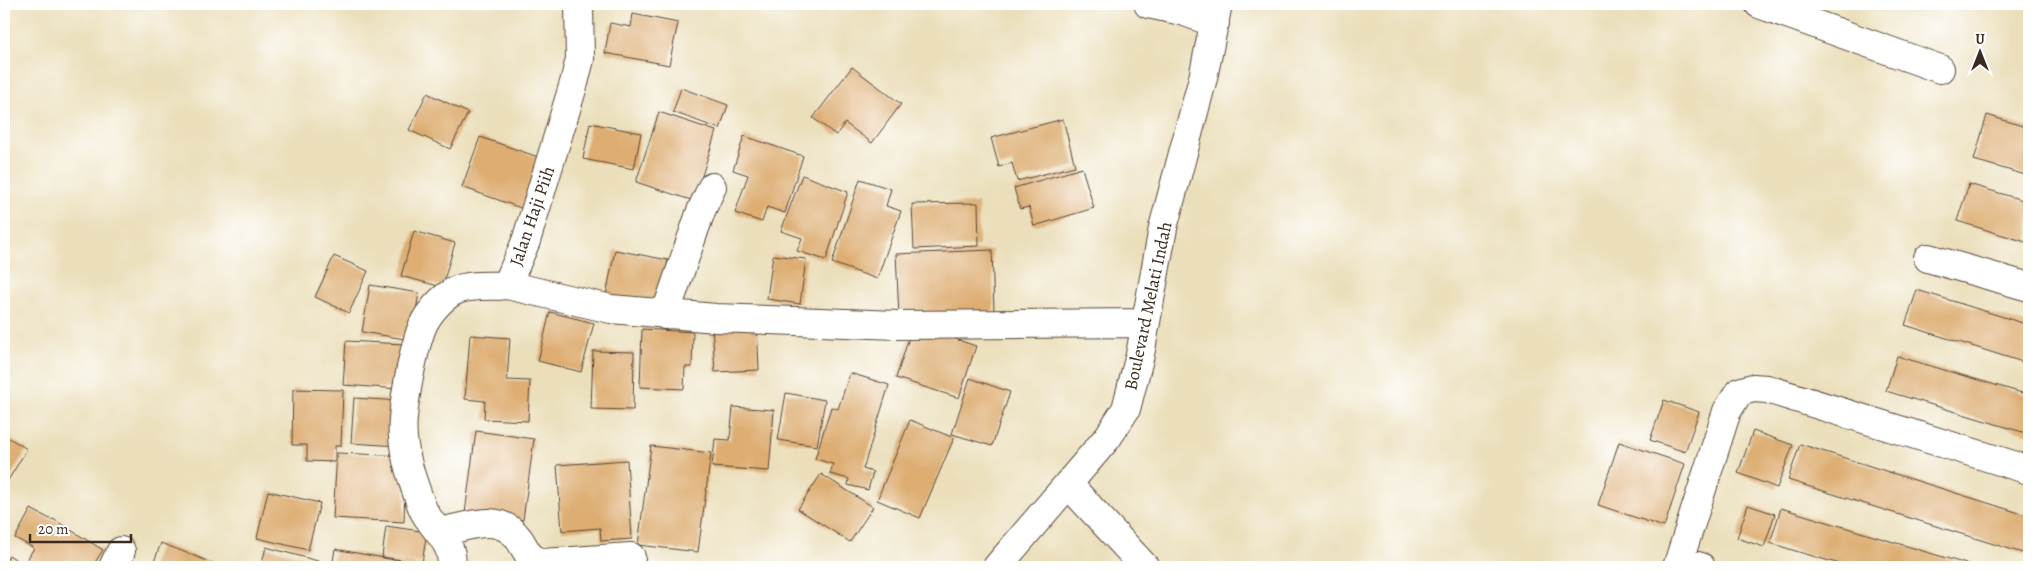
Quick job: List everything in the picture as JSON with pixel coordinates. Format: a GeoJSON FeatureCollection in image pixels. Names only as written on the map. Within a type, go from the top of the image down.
{"type":"FeatureCollection","features":[{"type":"Feature","properties":{"kind":"street","name":"Jalan Haji Piih"},"geometry":{"type":"LineString","coordinates":[[451,567],[449,548],[441,532],[425,514],[414,485],[402,437],[403,410],[418,344],[424,324],[445,297],[458,289],[507,284],[526,241],[572,91],[580,59],[579,4]]}},
{"type":"Feature","properties":{"kind":"street"},"geometry":{"type":"LineString","coordinates":[[1148,4],[1182,11],[1216,14]]}},
{"type":"Feature","properties":{"kind":"street"},"geometry":{"type":"LineString","coordinates":[[1759,4],[1940,69]]}},
{"type":"Feature","properties":{"kind":"street","name":"Boulevard Melati Indah"},"geometry":{"type":"LineString","coordinates":[[997,567],[1108,438],[1126,409],[1146,323],[1163,228],[1192,122],[1216,14]]}},
{"type":"Feature","properties":{"kind":"street"},"geometry":{"type":"LineString","coordinates":[[665,315],[712,187]]}},
{"type":"Feature","properties":{"kind":"street"},"geometry":{"type":"LineString","coordinates":[[1928,258],[2029,287]]}},
{"type":"Feature","properties":{"kind":"street"},"geometry":{"type":"LineString","coordinates":[[507,284],[611,309],[665,315],[897,325],[1146,323]]}},
{"type":"Feature","properties":{"kind":"street"},"geometry":{"type":"LineString","coordinates":[[1685,565],[1726,411],[1739,392],[1753,388],[1794,396],[2029,470]]}},
{"type":"Feature","properties":{"kind":"street"},"geometry":{"type":"LineString","coordinates":[[1069,485],[1144,567]]}},
{"type":"Feature","properties":{"kind":"street"},"geometry":{"type":"LineString","coordinates":[[441,532],[492,522],[508,527],[532,559],[543,563],[631,557]]}},
{"type":"Feature","properties":{"kind":"building"},"geometry":{"type":"Polygon","coordinates":[[[633,14],[678,23],[669,65],[605,53],[610,23],[631,27],[633,14]]]}},
{"type":"Feature","properties":{"kind":"building"},"geometry":{"type":"Polygon","coordinates":[[[852,67],[901,104],[872,143],[845,123],[836,135],[813,118],[852,67]]]}},
{"type":"Feature","properties":{"kind":"building"},"geometry":{"type":"Polygon","coordinates":[[[681,88],[728,105],[720,129],[673,112],[681,88]]]}},
{"type":"Feature","properties":{"kind":"building"},"geometry":{"type":"Polygon","coordinates":[[[427,93],[468,113],[450,149],[409,130],[427,93]]]}},
{"type":"Feature","properties":{"kind":"building"},"geometry":{"type":"Polygon","coordinates":[[[659,112],[716,131],[694,201],[636,182],[659,112]]]}},
{"type":"Feature","properties":{"kind":"building"},"geometry":{"type":"Polygon","coordinates":[[[1987,115],[2029,128],[2029,176],[1974,160],[1987,115]]]}},
{"type":"Feature","properties":{"kind":"building"},"geometry":{"type":"Polygon","coordinates":[[[1063,119],[1075,166],[1017,181],[1012,163],[999,167],[991,138],[1063,119]]]}},
{"type":"Feature","properties":{"kind":"building"},"geometry":{"type":"Polygon","coordinates":[[[590,123],[641,133],[634,169],[583,159],[590,123]]]}},
{"type":"Feature","properties":{"kind":"building"},"geometry":{"type":"Polygon","coordinates":[[[744,136],[803,156],[785,213],[767,207],[762,222],[735,213],[748,175],[733,170],[744,136]]]}},
{"type":"Feature","properties":{"kind":"building"},"geometry":{"type":"Polygon","coordinates":[[[480,137],[547,160],[529,211],[462,187],[480,137]]]}},
{"type":"Feature","properties":{"kind":"building"},"geometry":{"type":"Polygon","coordinates":[[[1082,168],[1094,208],[1034,226],[1029,207],[1020,209],[1014,188],[1082,168]]]}},
{"type":"Feature","properties":{"kind":"building"},"geometry":{"type":"Polygon","coordinates":[[[802,175],[848,192],[826,260],[797,251],[802,238],[781,231],[802,175]]]}},
{"type":"Feature","properties":{"kind":"building"},"geometry":{"type":"Polygon","coordinates":[[[860,179],[891,189],[886,206],[901,211],[877,279],[832,263],[860,179]]]}},
{"type":"Feature","properties":{"kind":"building"},"geometry":{"type":"Polygon","coordinates":[[[1969,184],[2029,202],[2029,243],[1957,221],[1969,184]]]}},
{"type":"Feature","properties":{"kind":"building"},"geometry":{"type":"Polygon","coordinates":[[[978,203],[979,246],[914,249],[912,204],[978,203]]]}},
{"type":"Feature","properties":{"kind":"building"},"geometry":{"type":"Polygon","coordinates":[[[414,231],[455,243],[442,287],[401,276],[414,231]]]}},
{"type":"Feature","properties":{"kind":"building"},"geometry":{"type":"Polygon","coordinates":[[[615,250],[668,260],[659,310],[605,300],[615,250]]]}},
{"type":"Feature","properties":{"kind":"building"},"geometry":{"type":"Polygon","coordinates":[[[992,250],[994,312],[899,316],[896,254],[992,250]]]}},
{"type":"Feature","properties":{"kind":"building"},"geometry":{"type":"Polygon","coordinates":[[[773,255],[806,259],[800,304],[767,299],[773,255]]]}},
{"type":"Feature","properties":{"kind":"building"},"geometry":{"type":"Polygon","coordinates":[[[334,256],[368,271],[349,313],[315,297],[334,256]]]}},
{"type":"Feature","properties":{"kind":"building"},"geometry":{"type":"Polygon","coordinates":[[[370,285],[419,293],[411,340],[362,332],[370,285]]]}},
{"type":"Feature","properties":{"kind":"building"},"geometry":{"type":"Polygon","coordinates":[[[1917,290],[2029,325],[2029,364],[1905,325],[1917,290]]]}},
{"type":"Feature","properties":{"kind":"building"},"geometry":{"type":"Polygon","coordinates":[[[550,312],[594,323],[581,372],[538,361],[550,312]]]}},
{"type":"Feature","properties":{"kind":"building"},"geometry":{"type":"Polygon","coordinates":[[[757,323],[759,370],[715,372],[712,325],[757,323]]]}},
{"type":"Feature","properties":{"kind":"building"},"geometry":{"type":"Polygon","coordinates":[[[913,325],[976,346],[959,398],[896,378],[913,325]]]}},
{"type":"Feature","properties":{"kind":"building"},"geometry":{"type":"Polygon","coordinates":[[[642,329],[693,332],[692,367],[685,367],[684,389],[640,387],[642,329]]]}},
{"type":"Feature","properties":{"kind":"building"},"geometry":{"type":"Polygon","coordinates":[[[470,335],[510,338],[507,380],[530,381],[528,421],[484,419],[485,401],[465,399],[470,335]]]}},
{"type":"Feature","properties":{"kind":"building"},"geometry":{"type":"Polygon","coordinates":[[[346,341],[404,344],[400,389],[343,385],[346,341]]]}},
{"type":"Feature","properties":{"kind":"building"},"geometry":{"type":"Polygon","coordinates":[[[593,351],[634,352],[633,410],[591,409],[593,351]]]}},
{"type":"Feature","properties":{"kind":"building"},"geometry":{"type":"Polygon","coordinates":[[[1897,356],[2029,395],[2029,434],[1886,391],[1897,356]]]}},
{"type":"Feature","properties":{"kind":"building"},"geometry":{"type":"Polygon","coordinates":[[[850,373],[889,385],[863,469],[873,472],[868,490],[848,485],[849,479],[830,474],[833,464],[815,459],[831,407],[838,409],[850,373]]]}},
{"type":"Feature","properties":{"kind":"building"},"geometry":{"type":"Polygon","coordinates":[[[970,378],[1010,392],[992,446],[952,434],[970,378]]]}},
{"type":"Feature","properties":{"kind":"building"},"geometry":{"type":"Polygon","coordinates":[[[293,389],[343,390],[341,446],[335,446],[335,462],[307,461],[307,445],[292,445],[293,389]]]}},
{"type":"Feature","properties":{"kind":"building"},"geometry":{"type":"Polygon","coordinates":[[[786,393],[825,400],[817,446],[778,440],[786,393]]]}},
{"type":"Feature","properties":{"kind":"building"},"geometry":{"type":"Polygon","coordinates":[[[354,398],[401,401],[399,446],[351,443],[354,398]]]}},
{"type":"Feature","properties":{"kind":"building"},"geometry":{"type":"Polygon","coordinates":[[[1664,400],[1699,412],[1685,452],[1650,440],[1664,400]]]}},
{"type":"Feature","properties":{"kind":"building"},"geometry":{"type":"Polygon","coordinates":[[[733,407],[774,410],[769,471],[712,467],[715,439],[730,440],[733,407]]]}},
{"type":"Feature","properties":{"kind":"building"},"geometry":{"type":"Polygon","coordinates":[[[910,420],[954,438],[920,518],[877,500],[910,420]]]}},
{"type":"Feature","properties":{"kind":"building"},"geometry":{"type":"Polygon","coordinates":[[[476,431],[534,439],[523,520],[465,513],[476,431]]]}},
{"type":"Feature","properties":{"kind":"building"},"geometry":{"type":"Polygon","coordinates":[[[1753,431],[1793,445],[1777,488],[1738,473],[1753,431]]]}},
{"type":"Feature","properties":{"kind":"building"},"geometry":{"type":"Polygon","coordinates":[[[4,435],[27,449],[4,487],[4,435]]]}},
{"type":"Feature","properties":{"kind":"building"},"geometry":{"type":"Polygon","coordinates":[[[1619,442],[1685,464],[1664,527],[1598,505],[1619,442]]]}},
{"type":"Feature","properties":{"kind":"building"},"geometry":{"type":"Polygon","coordinates":[[[1800,444],[2029,516],[2029,555],[1788,480],[1800,444]]]}},
{"type":"Feature","properties":{"kind":"building"},"geometry":{"type":"Polygon","coordinates":[[[651,446],[711,453],[698,552],[638,545],[651,446]]]}},
{"type":"Feature","properties":{"kind":"building"},"geometry":{"type":"Polygon","coordinates":[[[337,453],[406,456],[404,522],[333,518],[337,453]]]}},
{"type":"Feature","properties":{"kind":"building"},"geometry":{"type":"Polygon","coordinates":[[[627,460],[632,539],[601,541],[600,528],[562,531],[557,465],[627,460]]]}},
{"type":"Feature","properties":{"kind":"building"},"geometry":{"type":"Polygon","coordinates":[[[821,474],[873,507],[850,542],[798,509],[821,474]]]}},
{"type":"Feature","properties":{"kind":"building"},"geometry":{"type":"Polygon","coordinates":[[[268,491],[320,503],[308,550],[257,538],[268,491]]]}},
{"type":"Feature","properties":{"kind":"building"},"geometry":{"type":"Polygon","coordinates":[[[1748,505],[1775,514],[1764,547],[1737,538],[1748,505]]]}},
{"type":"Feature","properties":{"kind":"building"},"geometry":{"type":"Polygon","coordinates":[[[1781,508],[1976,567],[1850,567],[1799,552],[1770,543],[1781,508]]]}},
{"type":"Feature","properties":{"kind":"building"},"geometry":{"type":"Polygon","coordinates":[[[31,509],[53,519],[103,550],[92,567],[4,567],[9,555],[24,565],[34,548],[15,538],[31,509]]]}},
{"type":"Feature","properties":{"kind":"building"},"geometry":{"type":"Polygon","coordinates":[[[386,526],[427,532],[422,563],[382,557],[386,526]]]}},
{"type":"Feature","properties":{"kind":"building"},"geometry":{"type":"Polygon","coordinates":[[[161,543],[223,567],[152,567],[161,543]]]}},
{"type":"Feature","properties":{"kind":"building"},"geometry":{"type":"Polygon","coordinates":[[[266,547],[329,564],[328,567],[261,567],[266,547]]]}},
{"type":"Feature","properties":{"kind":"building"},"geometry":{"type":"Polygon","coordinates":[[[335,549],[427,566],[332,567],[335,549]]]}}]}
